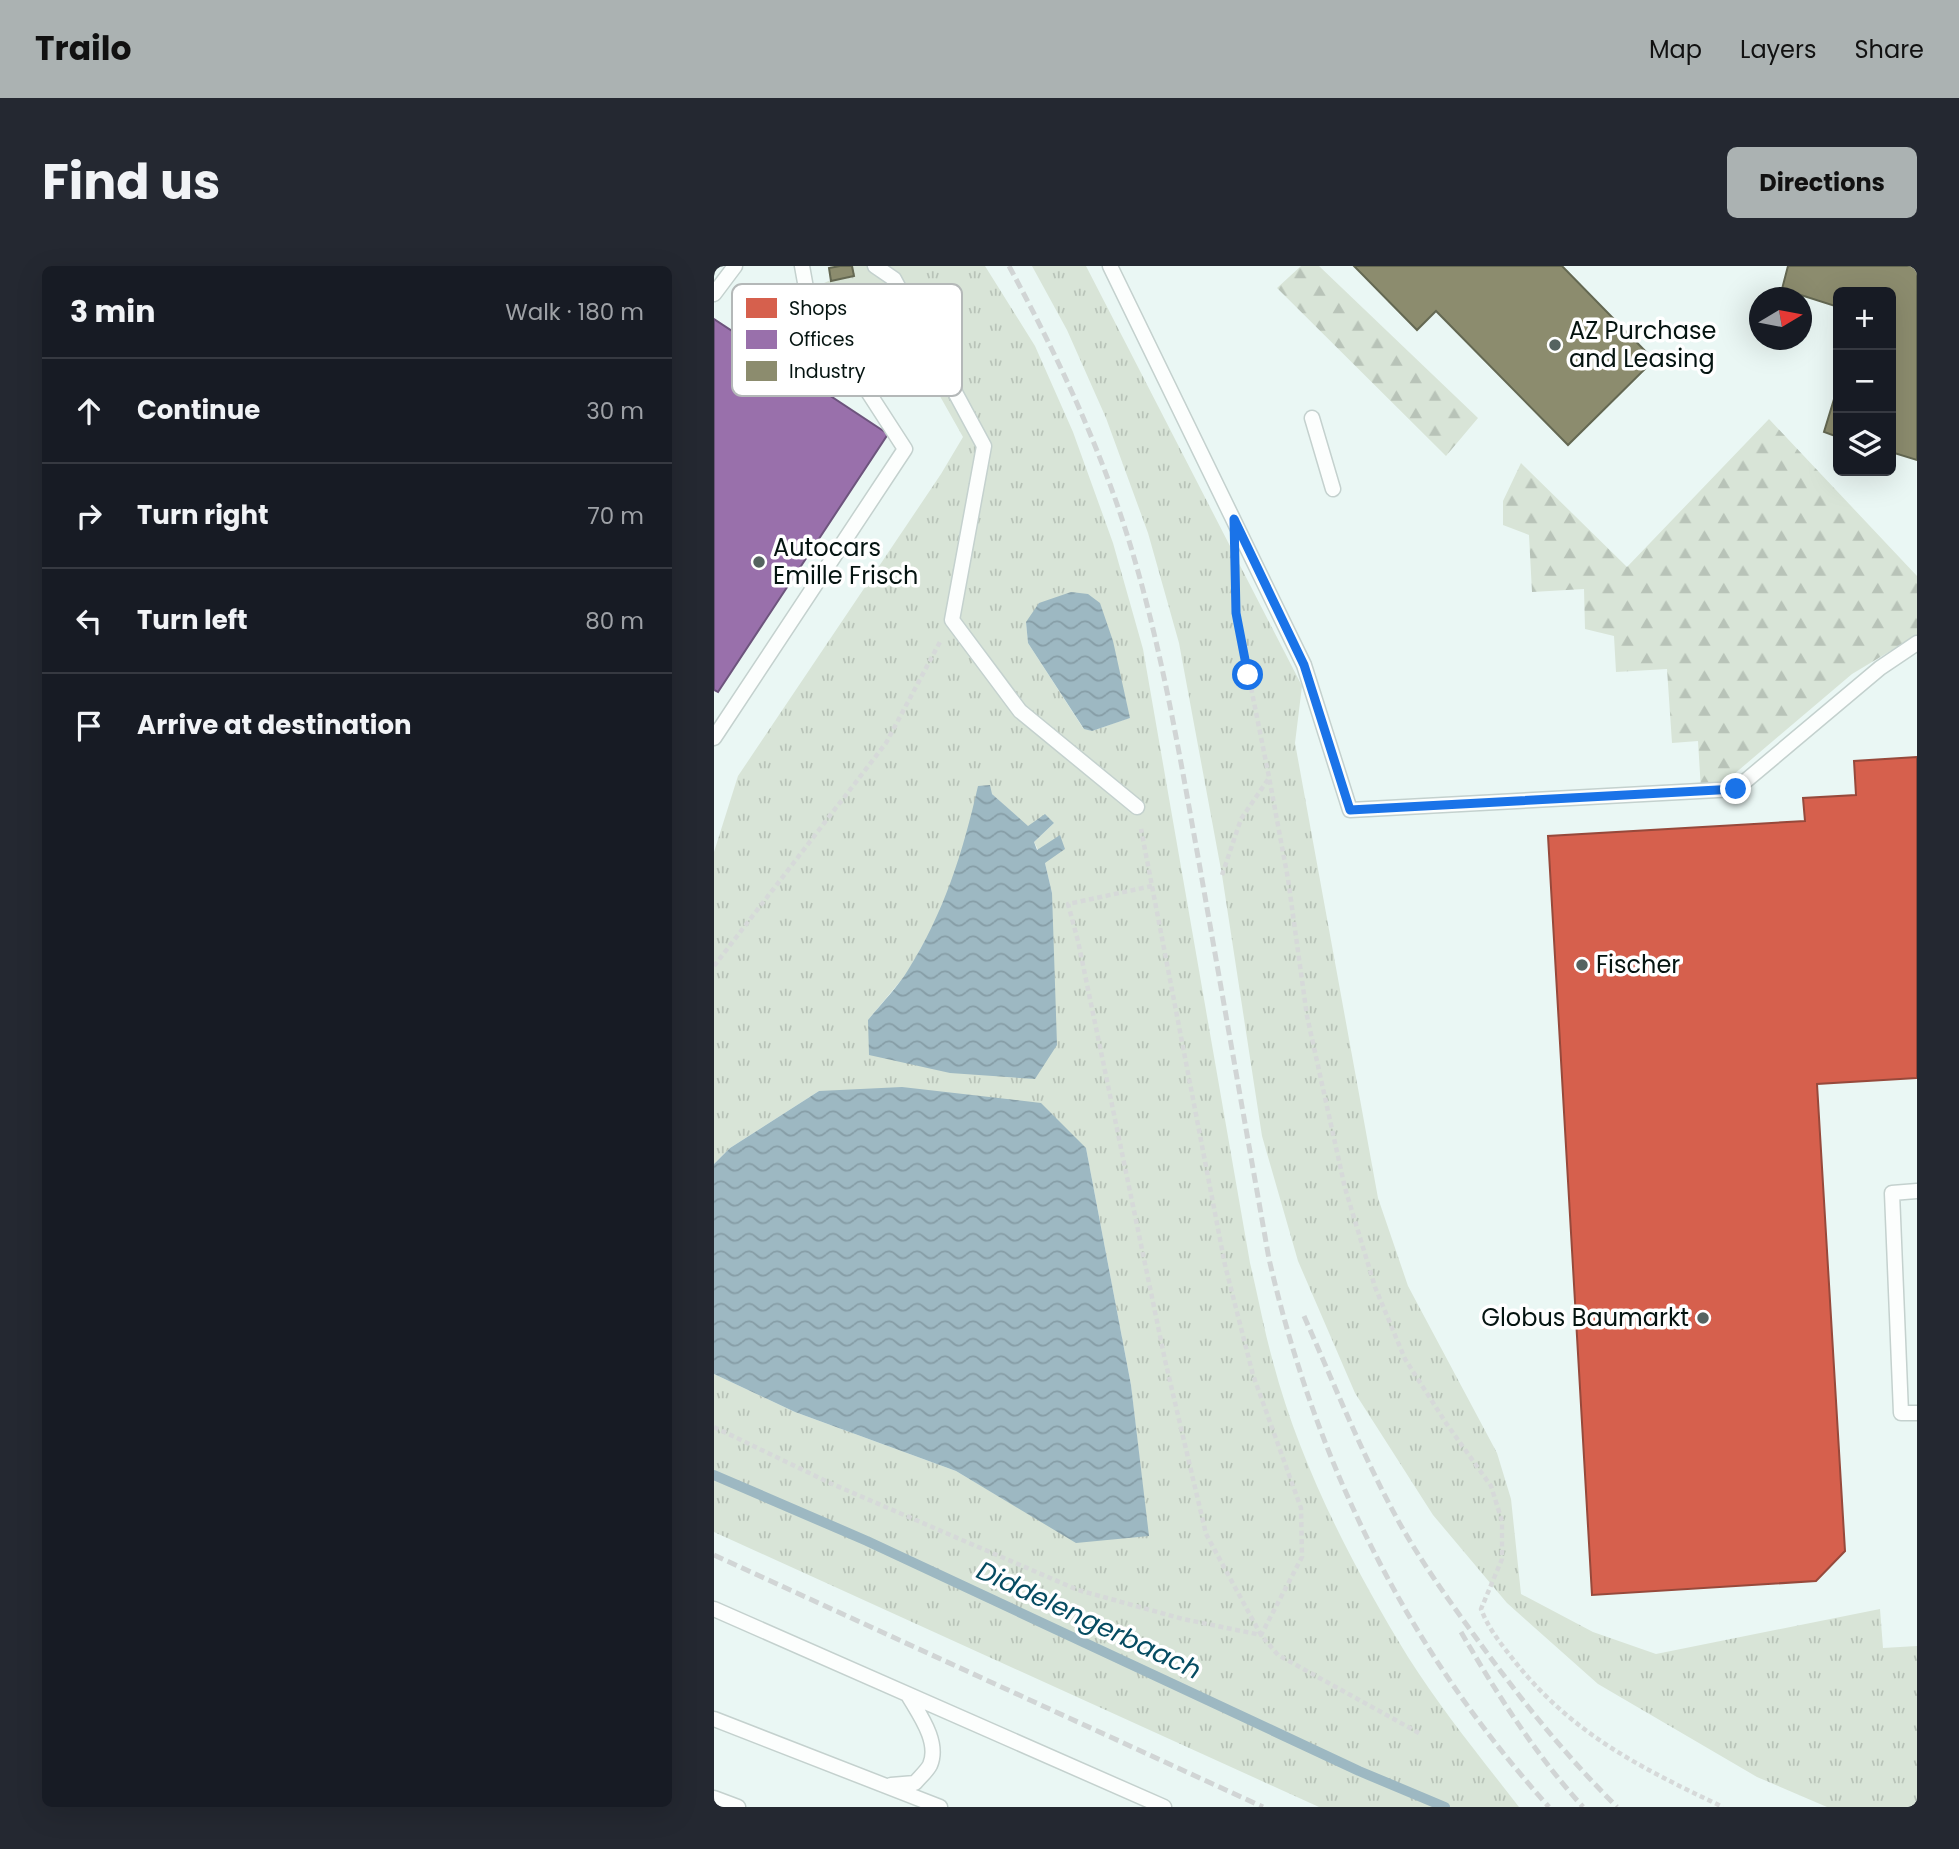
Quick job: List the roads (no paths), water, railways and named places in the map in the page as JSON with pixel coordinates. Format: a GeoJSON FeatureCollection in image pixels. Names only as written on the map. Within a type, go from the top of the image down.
{"type":"FeatureCollection","features":[{"type":"Feature","properties":{"kind":"lane"},"geometry":{"type":"LineString","coordinates":[[714,294],[735,266]]}},
{"type":"Feature","properties":{"kind":"lane"},"geometry":{"type":"LineString","coordinates":[[802,266],[805,284]]}},
{"type":"Feature","properties":{"kind":"lane"},"geometry":{"type":"LineString","coordinates":[[875,266],[894,279],[897,284]]}},
{"type":"Feature","properties":{"kind":"lane"},"geometry":{"type":"LineString","coordinates":[[1112,266],[1304,665],[1350,810],[1736,789],[1880,668],[1917,643]]}},
{"type":"Feature","properties":{"kind":"lane"},"geometry":{"type":"LineString","coordinates":[[714,738],[905,449],[871,396]]}},
{"type":"Feature","properties":{"kind":"lane"},"geometry":{"type":"LineString","coordinates":[[957,396],[984,446],[952,620],[1020,711],[1137,807]]}},
{"type":"Feature","properties":{"kind":"lane"},"geometry":{"type":"LineString","coordinates":[[1312,418],[1333,489]]}},
{"type":"Feature","properties":{"kind":"lane"},"geometry":{"type":"LineString","coordinates":[[1917,1191],[1892,1193],[1901,1413],[1917,1413]]}},
{"type":"Feature","properties":{"kind":"lane"},"geometry":{"type":"LineString","coordinates":[[714,1609],[1164,1807]]}},
{"type":"Feature","properties":{"kind":"lane"},"geometry":{"type":"LineString","coordinates":[[886,1786],[915,1783],[930,1765],[932,1745],[923,1720],[907,1695]]}},
{"type":"Feature","properties":{"kind":"lane"},"geometry":{"type":"LineString","coordinates":[[714,1719],[940,1807]]}},
{"type":"Feature","properties":{"kind":"lane"},"geometry":{"type":"LineString","coordinates":[[714,1798],[738,1807]]}},
{"type":"Feature","properties":{"kind":"water"},"geometry":{"type":"Polygon","coordinates":[[[1071,592],[1088,594],[1100,603],[1113,641],[1130,718],[1092,731],[1084,729],[1028,643],[1026,622],[1039,603],[1071,592]]]}},
{"type":"Feature","properties":{"kind":"water"},"geometry":{"type":"Polygon","coordinates":[[[990,785],[992,794],[1028,826],[1045,814],[1054,823],[1034,842],[1037,850],[1060,835],[1065,849],[1045,863],[1052,893],[1057,1045],[1035,1079],[950,1073],[869,1055],[868,1020],[899,983],[921,948],[951,881],[978,786],[990,785]]]}},
{"type":"Feature","properties":{"kind":"water"},"geometry":{"type":"Polygon","coordinates":[[[902,1087],[1041,1103],[1086,1148],[1131,1385],[1149,1536],[1076,1543],[956,1471],[795,1412],[714,1374],[714,1164],[730,1148],[819,1091],[902,1087]]]}},
{"type":"Feature","properties":{"kind":"waterway","name":"Diddelengerbaach"},"geometry":{"type":"LineString","coordinates":[[714,1475],[867,1541],[1359,1771],[1445,1807]]}},
{"type":"Feature","properties":{"kind":"railway"},"geometry":{"type":"LineString","coordinates":[[1009,266],[1054,354],[1095,445],[1118,507],[1145,596],[1184,777],[1269,1259],[1313,1410],[1341,1482],[1411,1619],[1452,1684],[1498,1747],[1549,1807]]}},
{"type":"Feature","properties":{"kind":"railway"},"geometry":{"type":"LineString","coordinates":[[1304,1316],[1374,1473],[1417,1553],[1525,1702],[1578,1766],[1617,1807]]}},
{"type":"Feature","properties":{"kind":"railway"},"geometry":{"type":"LineString","coordinates":[[714,1555],[1263,1807]]}},
{"type":"Feature","properties":{"kind":"railway"},"geometry":{"type":"LineString","coordinates":[[1461,1632],[1518,1723],[1583,1807]]}},
{"type":"Feature","properties":{"kind":"place","name":"AZ Purchase and Leasing"},"geometry":{"type":"Point","coordinates":[1555,345]}},
{"type":"Feature","properties":{"kind":"place","name":"Autocars Emille Frisch"},"geometry":{"type":"Point","coordinates":[759,562]}},
{"type":"Feature","properties":{"kind":"place","name":"Fischer"},"geometry":{"type":"Point","coordinates":[1582,965]}},
{"type":"Feature","properties":{"kind":"place","name":"Globus Baumarkt"},"geometry":{"type":"Point","coordinates":[1703,1318]}}]}
